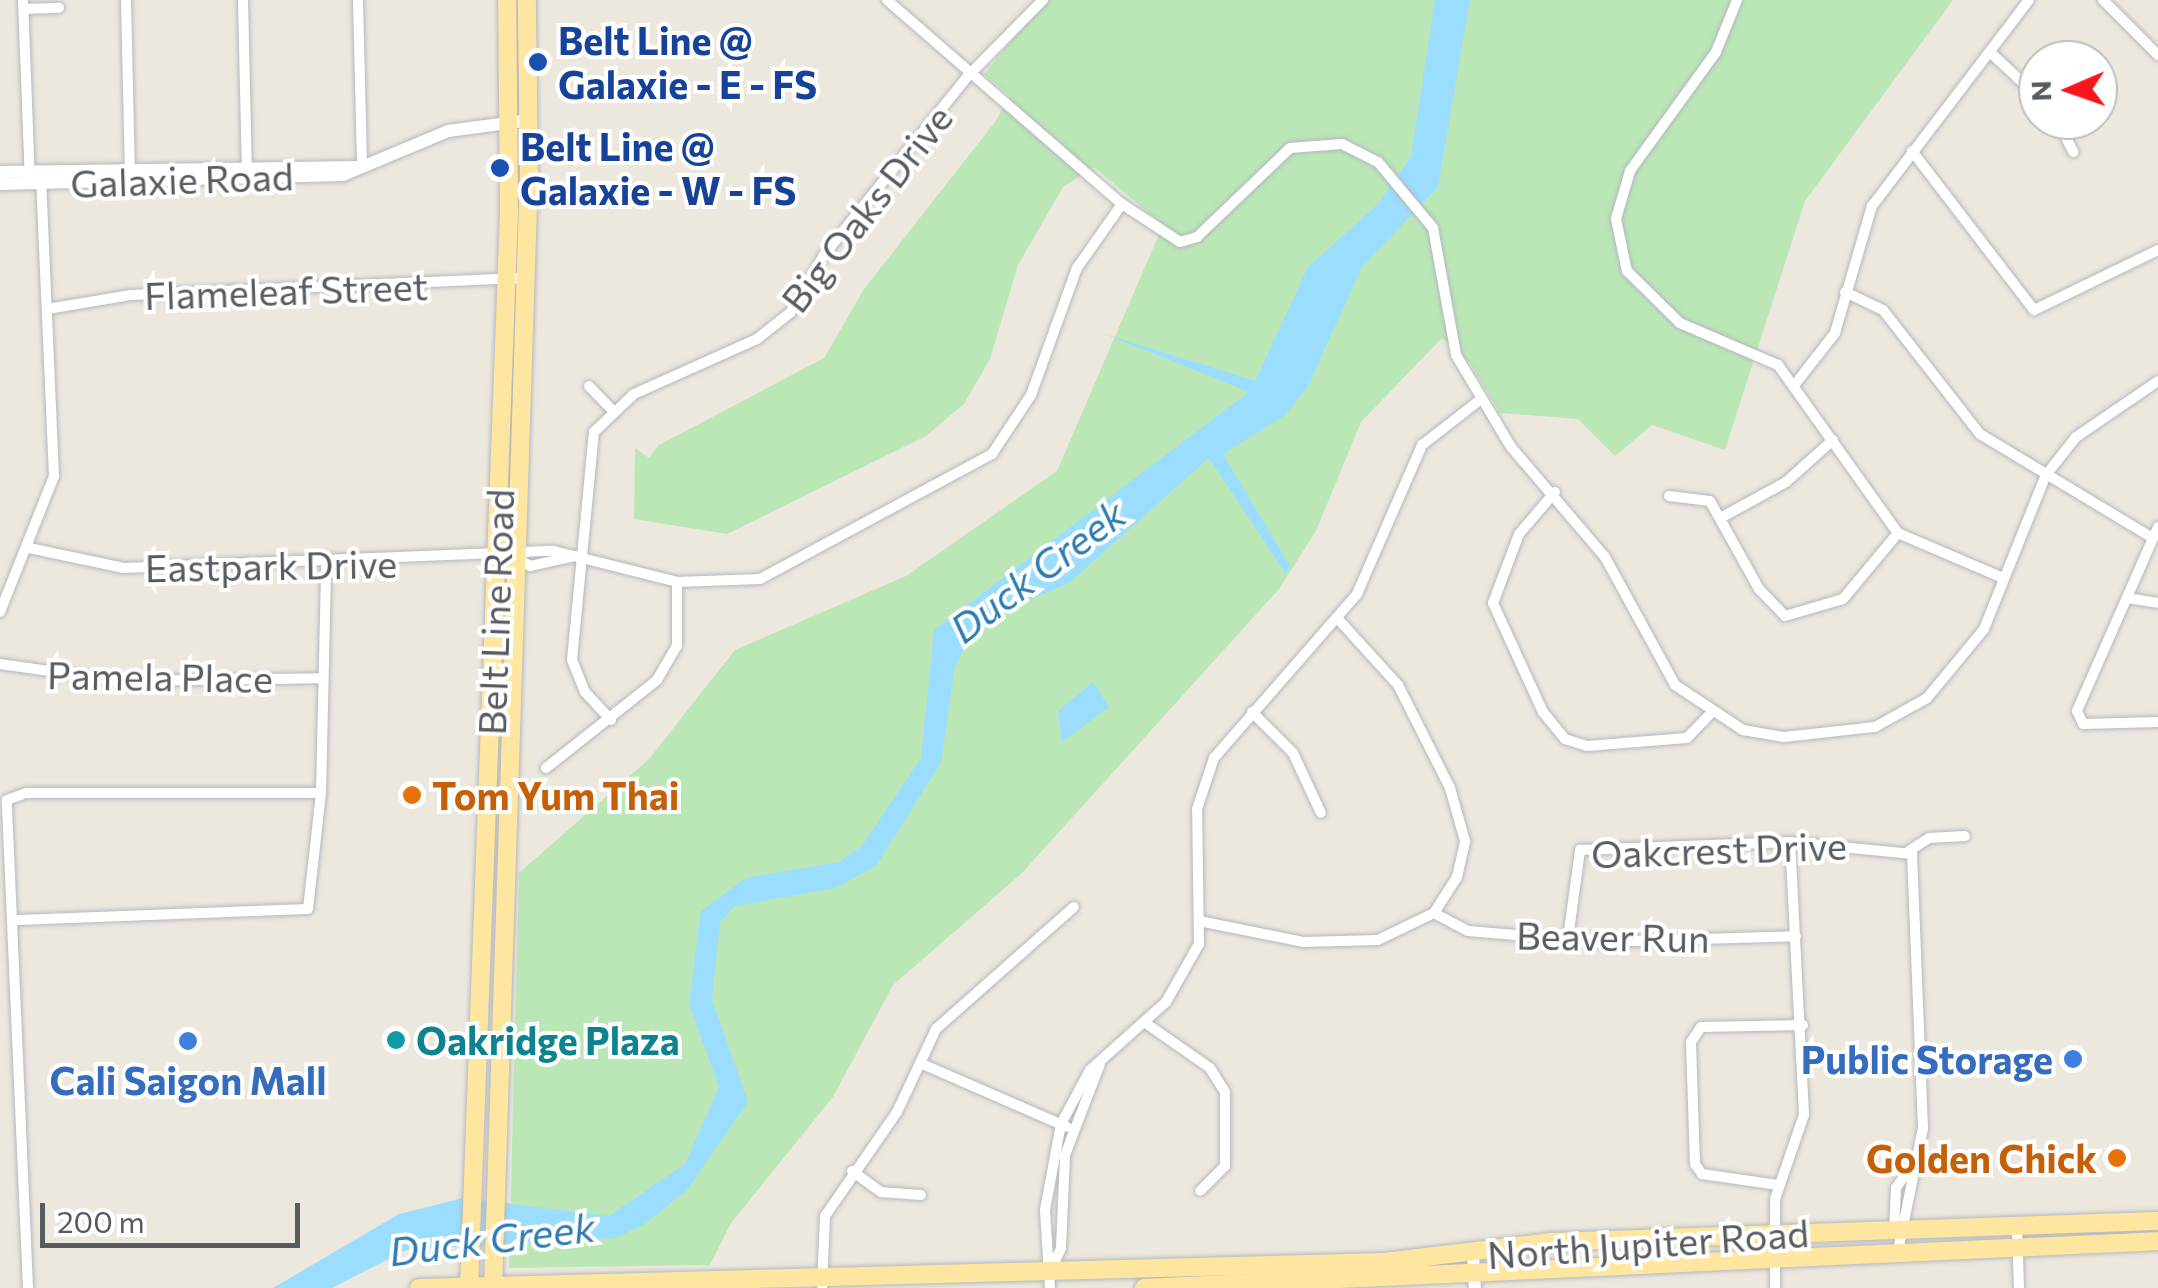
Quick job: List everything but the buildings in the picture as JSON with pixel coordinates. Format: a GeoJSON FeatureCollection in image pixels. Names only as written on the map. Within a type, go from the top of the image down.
{"type":"FeatureCollection","features":[{"type":"Feature","properties":{"kind":"main road","name":"Belt Line Road"},"geometry":{"type":"LineString","coordinates":[[507,0],[507,558]]}},
{"type":"Feature","properties":{"kind":"main road","name":"Belt Line Road"},"geometry":{"type":"LineString","coordinates":[[469,1286],[487,868],[526,278],[530,120],[527,0]]}},
{"type":"Feature","properties":{"kind":"main road","name":"Belt Line Road"},"geometry":{"type":"LineString","coordinates":[[493,1285],[507,868],[503,668]]}},
{"type":"Feature","properties":{"kind":"main road"},"geometry":{"type":"LineString","coordinates":[[487,868],[507,868]]}},
{"type":"Feature","properties":{"kind":"main road","name":"North Jupiter Road"},"geometry":{"type":"LineString","coordinates":[[419,1288],[1050,1279],[1162,1268],[1347,1283],[1469,1281],[1774,1254],[1898,1250],[2158,1221]]}},
{"type":"Feature","properties":{"kind":"main road","name":"North Jupiter Road"},"geometry":{"type":"LineString","coordinates":[[1144,1288],[1346,1263],[1774,1234],[1900,1230],[2158,1240]]}},
{"type":"Feature","properties":{"kind":"main road"},"geometry":{"type":"LineString","coordinates":[[1346,1263],[1347,1283]]}},
{"type":"Feature","properties":{"kind":"street"},"geometry":{"type":"LineString","coordinates":[[126,0],[130,175]]}},
{"type":"Feature","properties":{"kind":"street"},"geometry":{"type":"LineString","coordinates":[[243,0],[247,172]]}},
{"type":"Feature","properties":{"kind":"street"},"geometry":{"type":"LineString","coordinates":[[358,0],[362,167]]}},
{"type":"Feature","properties":{"kind":"street"},"geometry":{"type":"LineString","coordinates":[[887,0],[968,76],[1122,204],[1180,242],[1197,236],[1290,148],[1329,143],[1367,155],[1424,211],[1456,355],[1480,399],[1605,557],[1675,684],[1710,714],[1784,738],[1876,726],[1911,711],[1984,629],[2046,475],[2076,437],[2158,381]]}},
{"type":"Feature","properties":{"kind":"street","name":"Big Oaks Drive"},"geometry":{"type":"LineString","coordinates":[[612,409],[757,339],[791,312],[824,255],[968,76],[1043,0]]}},
{"type":"Feature","properties":{"kind":"street"},"geometry":{"type":"LineString","coordinates":[[1737,0],[1716,52],[1630,171],[1616,231],[1627,271],[1652,305],[1778,365],[1796,383],[1898,533],[2004,578]]}},
{"type":"Feature","properties":{"kind":"street"},"geometry":{"type":"LineString","coordinates":[[1796,383],[1826,353],[1860,231],[1912,151],[2030,0]]}},
{"type":"Feature","properties":{"kind":"street"},"geometry":{"type":"LineString","coordinates":[[2103,0],[2158,56]]}},
{"type":"Feature","properties":{"kind":"street"},"geometry":{"type":"LineString","coordinates":[[0,612],[29,548],[56,456],[24,5],[59,8]]}},
{"type":"Feature","properties":{"kind":"street"},"geometry":{"type":"LineString","coordinates":[[1990,52],[2018,78]]}},
{"type":"Feature","properties":{"kind":"street","name":"Galaxie Road"},"geometry":{"type":"LineString","coordinates":[[0,172],[36,177],[362,167],[448,131],[530,120]]}},
{"type":"Feature","properties":{"kind":"street"},"geometry":{"type":"LineString","coordinates":[[2067,140],[2073,152]]}},
{"type":"Feature","properties":{"kind":"street"},"geometry":{"type":"LineString","coordinates":[[1912,151],[2034,310],[2158,250]]}},
{"type":"Feature","properties":{"kind":"street","name":"Galaxie Road"},"geometry":{"type":"LineString","coordinates":[[0,184],[36,177]]}},
{"type":"Feature","properties":{"kind":"street","name":"Eastpark Drive"},"geometry":{"type":"LineString","coordinates":[[29,548],[124,568],[576,556],[677,582],[760,579],[992,454],[1031,395],[1077,268],[1122,204]]}},
{"type":"Feature","properties":{"kind":"street","name":"Flameleaf Street"},"geometry":{"type":"LineString","coordinates":[[47,309],[131,295],[526,278]]}},
{"type":"Feature","properties":{"kind":"street"},"geometry":{"type":"LineString","coordinates":[[1845,292],[1882,310],[1959,415],[2046,475],[2149,536]]}},
{"type":"Feature","properties":{"kind":"street"},"geometry":{"type":"LineString","coordinates":[[589,386],[612,409],[588,450],[576,556],[575,675],[612,720]]}},
{"type":"Feature","properties":{"kind":"street"},"geometry":{"type":"LineString","coordinates":[[1050,1279],[1061,1248],[1066,1127],[1100,1064],[1184,980],[1204,922],[1202,783],[1252,712],[1337,618],[1370,573],[1422,445],[1480,399]]}},
{"type":"Feature","properties":{"kind":"street"},"geometry":{"type":"LineString","coordinates":[[1724,516],[1786,482],[1832,440]]}},
{"type":"Feature","properties":{"kind":"street"},"geometry":{"type":"LineString","coordinates":[[1554,492],[1520,534],[1493,603],[1544,712],[1565,739],[1588,746],[1687,738],[1710,714]]}},
{"type":"Feature","properties":{"kind":"street"},"geometry":{"type":"LineString","coordinates":[[1669,496],[1710,501],[1724,516],[1759,589],[1786,616],[1843,598],[1898,533]]}},
{"type":"Feature","properties":{"kind":"street"},"geometry":{"type":"LineString","coordinates":[[2158,526],[2149,536],[2078,719],[2158,722]]}},
{"type":"Feature","properties":{"kind":"street"},"geometry":{"type":"LineString","coordinates":[[17,920],[312,903],[321,793],[326,564]]}},
{"type":"Feature","properties":{"kind":"street"},"geometry":{"type":"LineString","coordinates":[[546,768],[612,720],[658,680],[678,646],[677,582]]}},
{"type":"Feature","properties":{"kind":"street"},"geometry":{"type":"LineString","coordinates":[[2127,598],[2158,603]]}},
{"type":"Feature","properties":{"kind":"street"},"geometry":{"type":"LineString","coordinates":[[1204,922],[1330,944],[1378,940],[1434,913],[1463,862],[1462,814],[1398,685],[1337,618]]}},
{"type":"Feature","properties":{"kind":"street","name":"Pamela Place"},"geometry":{"type":"LineString","coordinates":[[0,664],[120,682],[322,678]]}},
{"type":"Feature","properties":{"kind":"street"},"geometry":{"type":"LineString","coordinates":[[1252,712],[1293,753],[1321,813]]}},
{"type":"Feature","properties":{"kind":"street"},"geometry":{"type":"LineString","coordinates":[[28,1288],[17,920],[6,800],[26,793],[321,793]]}},
{"type":"Feature","properties":{"kind":"street"},"geometry":{"type":"LineString","coordinates":[[1898,1250],[1896,1188],[1918,1156],[1918,922],[1909,851],[1929,838],[1965,836]]}},
{"type":"Feature","properties":{"kind":"street"},"geometry":{"type":"LineString","coordinates":[[1775,1288],[1778,1185],[1804,1115],[1803,1025],[1790,842]]}},
{"type":"Feature","properties":{"kind":"street","name":"Oakcrest Drive"},"geometry":{"type":"LineString","coordinates":[[1568,938],[1580,850],[1790,842],[1890,845],[1909,851]]}},
{"type":"Feature","properties":{"kind":"street"},"geometry":{"type":"LineString","coordinates":[[822,1282],[825,1216],[852,1171],[898,1112],[945,1017],[1074,906]]}},
{"type":"Feature","properties":{"kind":"street","name":"Beaver Run"},"geometry":{"type":"LineString","coordinates":[[1434,913],[1468,931],[1568,938],[1796,936]]}},
{"type":"Feature","properties":{"kind":"street"},"geometry":{"type":"LineString","coordinates":[[1144,1022],[1210,1068],[1225,1092],[1225,1166],[1200,1191]]}},
{"type":"Feature","properties":{"kind":"street"},"geometry":{"type":"LineString","coordinates":[[1778,1185],[1702,1174],[1695,1164],[1691,1042],[1701,1027],[1803,1025]]}},
{"type":"Feature","properties":{"kind":"street"},"geometry":{"type":"LineString","coordinates":[[920,1064],[1066,1127]]}},
{"type":"Feature","properties":{"kind":"street"},"geometry":{"type":"LineString","coordinates":[[852,1171],[881,1192],[921,1195]]}},
{"type":"Feature","properties":{"kind":"street"},"geometry":{"type":"LineString","coordinates":[[2018,1236],[2018,1288]]}},
{"type":"Feature","properties":{"kind":"street"},"geometry":{"type":"LineString","coordinates":[[1467,1254],[1469,1281]]}},
{"type":"Feature","properties":{"kind":"street"},"geometry":{"type":"LineString","coordinates":[[1162,1268],[1163,1288]]}},
{"type":"Feature","properties":{"kind":"green space"},"geometry":{"type":"Polygon","coordinates":[[[1045,0],[1953,0],[1805,201],[1725,450],[1652,425],[1615,456],[1578,419],[1500,413],[1470,363],[1442,338],[1361,422],[1316,531],[1279,589],[1022,873],[893,985],[833,1097],[731,1223],[710,1265],[509,1268],[519,873],[649,759],[735,650],[906,576],[1057,471],[1163,225],[1094,167],[1063,187],[1018,265],[990,359],[964,404],[926,436],[727,534],[634,519],[635,448],[649,458],[659,445],[824,358],[864,289],[995,122],[1010,96],[984,74],[1045,0]]]}},
{"type":"Feature","properties":{"kind":"water","name":"Duck Creek"},"geometry":{"type":"Polygon","coordinates":[[[1435,0],[1470,0],[1438,187],[1362,267],[1307,388],[1284,416],[1223,454],[1290,566],[1286,574],[1209,458],[1069,583],[1012,607],[968,641],[955,667],[941,763],[876,866],[835,888],[735,906],[720,922],[712,999],[748,1102],[686,1191],[643,1225],[615,1238],[406,1250],[332,1288],[273,1288],[399,1214],[463,1198],[609,1216],[685,1164],[719,1087],[689,1004],[701,911],[746,878],[839,862],[862,846],[921,758],[934,630],[1249,392],[1105,334],[1255,381],[1308,267],[1377,205],[1411,157],[1435,0]]]}},
{"type":"Feature","properties":{"kind":"water"},"geometry":{"type":"Polygon","coordinates":[[[1093,682],[1109,707],[1062,742],[1058,711],[1093,682]]]}},
{"type":"Feature","properties":{"kind":"place","name":"Belt Line @ Galaxie - E - FS"},"geometry":{"type":"Point","coordinates":[538,62]}},
{"type":"Feature","properties":{"kind":"place","name":"Belt Line @ Galaxie - W - FS"},"geometry":{"type":"Point","coordinates":[500,168]}},
{"type":"Feature","properties":{"kind":"place","name":"Tom Yum Thai"},"geometry":{"type":"Point","coordinates":[412,795]}},
{"type":"Feature","properties":{"kind":"place","name":"Oakridge Plaza"},"geometry":{"type":"Point","coordinates":[396,1040]}},
{"type":"Feature","properties":{"kind":"place","name":"Cali Saigon Mall"},"geometry":{"type":"Point","coordinates":[188,1041]}},
{"type":"Feature","properties":{"kind":"place","name":"Public Storage"},"geometry":{"type":"Point","coordinates":[2073,1059]}},
{"type":"Feature","properties":{"kind":"place","name":"Golden Chick"},"geometry":{"type":"Point","coordinates":[2117,1158]}}]}
